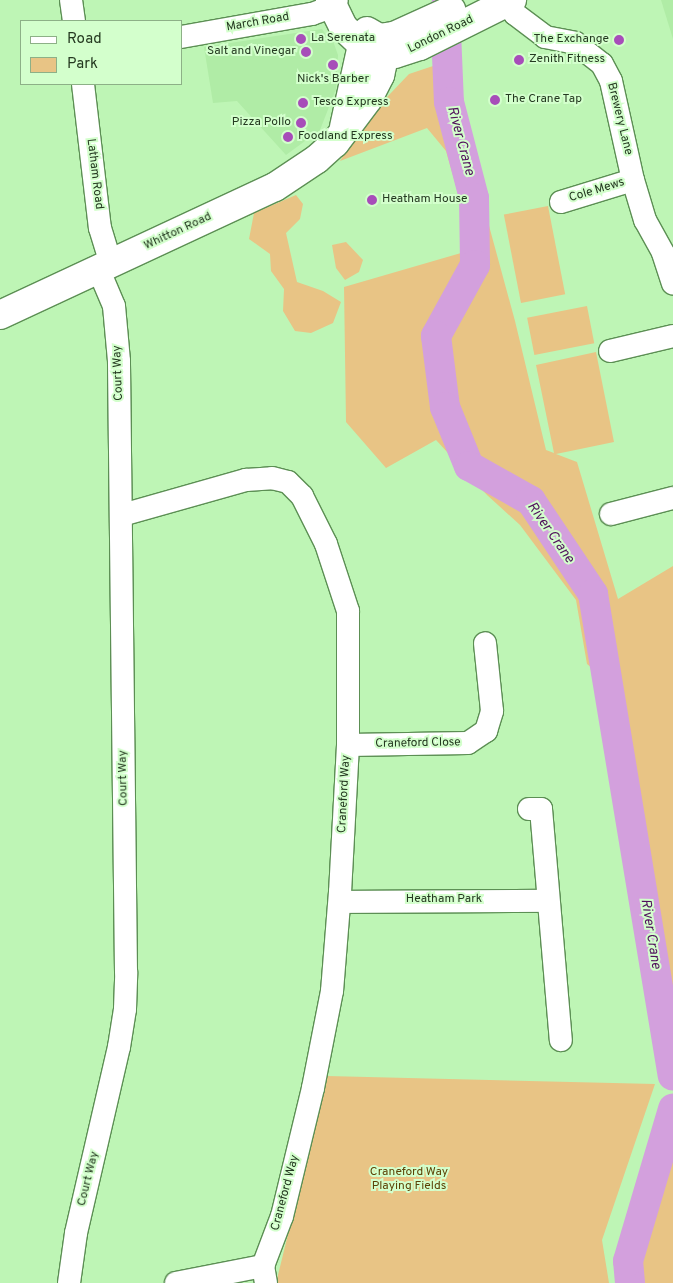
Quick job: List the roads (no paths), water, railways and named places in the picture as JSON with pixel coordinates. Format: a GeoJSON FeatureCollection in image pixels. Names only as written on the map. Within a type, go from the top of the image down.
{"type":"FeatureCollection","features":[{"type":"Feature","properties":{"kind":"main road"},"geometry":{"type":"LineString","coordinates":[[333,1],[345,10],[375,43]]}},
{"type":"Feature","properties":{"kind":"main road","name":"London Road"},"geometry":{"type":"LineString","coordinates":[[375,43],[404,52],[433,29],[487,5]]}},
{"type":"Feature","properties":{"kind":"main road","name":"Whitton Road"},"geometry":{"type":"LineString","coordinates":[[0,315],[275,187],[317,159],[335,143],[343,130],[355,118],[368,99],[380,75],[375,43]]}},
{"type":"Feature","properties":{"kind":"street"},"geometry":{"type":"LineString","coordinates":[[71,0],[74,20]]}},
{"type":"Feature","properties":{"kind":"street","name":"March Road"},"geometry":{"type":"LineString","coordinates":[[182,37],[312,14],[323,10],[333,1]]}},
{"type":"Feature","properties":{"kind":"street","name":"Brewery Lane"},"geometry":{"type":"LineString","coordinates":[[487,5],[515,14],[545,36],[575,43],[602,64],[611,81],[633,180],[645,220],[663,253],[673,284]]}},
{"type":"Feature","properties":{"kind":"street","name":"Latham Road"},"geometry":{"type":"LineString","coordinates":[[83,85],[104,266]]}},
{"type":"Feature","properties":{"kind":"street","name":"Cole Mews"},"geometry":{"type":"LineString","coordinates":[[561,202],[633,180]]}},
{"type":"Feature","properties":{"kind":"street","name":"Court Way"},"geometry":{"type":"LineString","coordinates":[[68,1283],[76,1233],[109,1094],[125,1010],[122,515],[119,361],[115,312],[104,266]]}},
{"type":"Feature","properties":{"kind":"street"},"geometry":{"type":"LineString","coordinates":[[610,352],[673,336]]}},
{"type":"Feature","properties":{"kind":"street","name":"Craneford Way"},"geometry":{"type":"LineString","coordinates":[[122,515],[246,480],[272,478],[288,482],[302,496],[326,544],[348,612],[348,745],[340,902],[332,991],[313,1088],[282,1216],[265,1274]]}},
{"type":"Feature","properties":{"kind":"street"},"geometry":{"type":"LineString","coordinates":[[611,514],[673,498]]}},
{"type":"Feature","properties":{"kind":"street","name":"Craneford Close"},"geometry":{"type":"LineString","coordinates":[[348,745],[468,743],[486,731],[492,711],[485,643]]}},
{"type":"Feature","properties":{"kind":"street"},"geometry":{"type":"LineString","coordinates":[[529,809],[541,809],[561,1040]]}},
{"type":"Feature","properties":{"kind":"street","name":"Heatham Park"},"geometry":{"type":"LineString","coordinates":[[340,902],[548,901]]}},
{"type":"Feature","properties":{"kind":"street"},"geometry":{"type":"LineString","coordinates":[[176,1283],[265,1274]]}},
{"type":"Feature","properties":{"kind":"waterway","name":"River Crane"},"geometry":{"type":"LineString","coordinates":[[445,8],[449,102],[474,198],[475,265],[436,336],[445,407],[469,466],[531,501],[593,594],[673,1075]]}},
{"type":"Feature","properties":{"kind":"waterway","name":"River Crane"},"geometry":{"type":"LineString","coordinates":[[630,1283],[628,1261],[673,1109]]}},
{"type":"Feature","properties":{"kind":"place","name":"La Serenata"},"geometry":{"type":"Point","coordinates":[301,39]}},
{"type":"Feature","properties":{"kind":"place","name":"The Exchange"},"geometry":{"type":"Point","coordinates":[619,40]}},
{"type":"Feature","properties":{"kind":"place","name":"Salt and Vinegar"},"geometry":{"type":"Point","coordinates":[306,52]}},
{"type":"Feature","properties":{"kind":"place","name":"Zenith Fitness"},"geometry":{"type":"Point","coordinates":[519,60]}},
{"type":"Feature","properties":{"kind":"place","name":"Nick's Barber"},"geometry":{"type":"Point","coordinates":[333,65]}},
{"type":"Feature","properties":{"kind":"place","name":"The Crane Tap"},"geometry":{"type":"Point","coordinates":[495,100]}},
{"type":"Feature","properties":{"kind":"place","name":"Tesco Express"},"geometry":{"type":"Point","coordinates":[303,103]}},
{"type":"Feature","properties":{"kind":"place","name":"Pizza Pollo"},"geometry":{"type":"Point","coordinates":[301,123]}},
{"type":"Feature","properties":{"kind":"place","name":"Foodland Express"},"geometry":{"type":"Point","coordinates":[288,137]}},
{"type":"Feature","properties":{"kind":"place","name":"Heatham House"},"geometry":{"type":"Point","coordinates":[372,200]}},
{"type":"Feature","properties":{"kind":"park label","name":"Craneford Way Playing Fields"},"geometry":{"type":"Point","coordinates":[409,1180]}}]}
